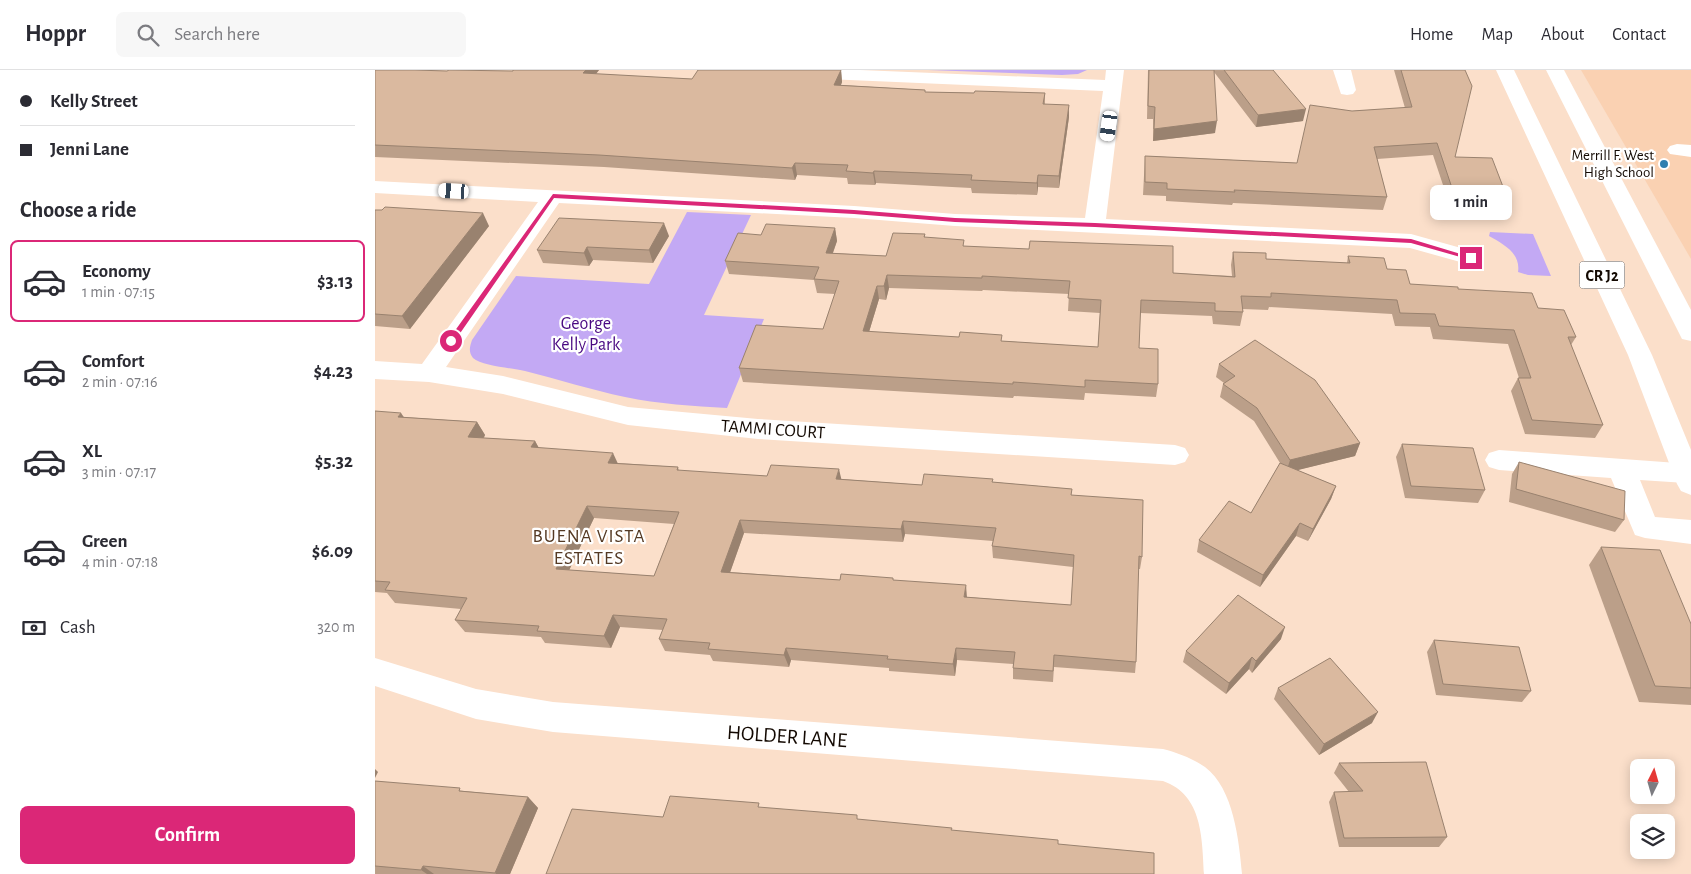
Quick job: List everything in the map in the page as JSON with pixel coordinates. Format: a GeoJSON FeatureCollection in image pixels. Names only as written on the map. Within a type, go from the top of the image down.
{"type":"FeatureCollection","features":[{"type":"Feature","properties":{"kind":"street"},"geometry":{"type":"LineString","coordinates":[[1342,70],[1347,90]]}},
{"type":"Feature","properties":{"kind":"street","name":"CR J2"},"geometry":{"type":"LineString","coordinates":[[1505,70],[1639,355],[1689,478]]}},
{"type":"Feature","properties":{"kind":"street"},"geometry":{"type":"LineString","coordinates":[[1555,70],[1691,333]]}},
{"type":"Feature","properties":{"kind":"street"},"geometry":{"type":"LineString","coordinates":[[783,72],[1114,78],[1095,225]]}},
{"type":"Feature","properties":{"kind":"street"},"geometry":{"type":"LineString","coordinates":[[375,187],[854,212],[955,220],[1411,241],[1471,258]]}},
{"type":"Feature","properties":{"kind":"street"},"geometry":{"type":"LineString","coordinates":[[429,373],[553,196]]}},
{"type":"Feature","properties":{"kind":"street","name":"TAMMI COURT"},"geometry":{"type":"LineString","coordinates":[[375,370],[429,373],[503,385],[628,416],[758,429],[1175,455]]}},
{"type":"Feature","properties":{"kind":"street"},"geometry":{"type":"LineString","coordinates":[[1499,460],[1621,468],[1689,478]]}},
{"type":"Feature","properties":{"kind":"street"},"geometry":{"type":"LineString","coordinates":[[1621,468],[1645,527],[1691,532]]}},
{"type":"Feature","properties":{"kind":"street","name":"HOLDER LANE"},"geometry":{"type":"LineString","coordinates":[[375,672],[477,704],[553,717],[1163,765],[1177,768],[1189,774],[1199,784],[1211,802],[1219,824],[1223,874]]}},
{"type":"Feature","properties":{"kind":"shaded area","name":"Merrill F. West High School"},"geometry":{"type":"Polygon","coordinates":[[[1581,70],[1691,70],[1691,259],[1581,70]]]}},
{"type":"Feature","properties":{"kind":"green space"},"geometry":{"type":"Polygon","coordinates":[[[928,70],[1087,70],[1078,74],[1062,75],[928,70]]]}},
{"type":"Feature","properties":{"kind":"green space","name":"George Kelly Park"},"geometry":{"type":"Polygon","coordinates":[[[687,212],[751,215],[704,315],[764,319],[727,408],[663,403],[625,397],[525,371],[490,365],[477,361],[471,356],[472,340],[516,276],[649,284],[687,212]]]}},
{"type":"Feature","properties":{"kind":"green space"},"geometry":{"type":"Polygon","coordinates":[[[1490,232],[1533,234],[1551,276],[1528,275],[1518,272],[1517,259],[1514,254],[1489,236],[1490,232]]]}},
{"type":"Feature","properties":{"kind":"building"},"geometry":{"type":"Polygon","coordinates":[[[375,70],[586,70],[583,73],[692,79],[698,70],[841,70],[834,85],[925,90],[925,92],[1045,93],[1043,104],[1069,105],[1059,176],[1038,175],[1037,183],[971,180],[972,175],[846,171],[848,165],[795,163],[792,168],[599,155],[375,145],[375,70]]]}},
{"type":"Feature","properties":{"kind":"building"},"geometry":{"type":"Polygon","coordinates":[[[1149,70],[1214,70],[1217,121],[1154,129],[1155,107],[1148,106],[1149,70]]]}},
{"type":"Feature","properties":{"kind":"building"},"geometry":{"type":"Polygon","coordinates":[[[1224,70],[1273,70],[1306,109],[1258,115],[1224,70]]]}},
{"type":"Feature","properties":{"kind":"building"},"geometry":{"type":"Polygon","coordinates":[[[1401,70],[1465,70],[1472,86],[1455,157],[1492,158],[1510,205],[1457,203],[1437,143],[1374,147],[1387,197],[1167,189],[1167,183],[1145,182],[1145,156],[1297,163],[1310,105],[1352,111],[1412,107],[1401,70]]]}},
{"type":"Feature","properties":{"kind":"building"},"geometry":{"type":"Polygon","coordinates":[[[385,207],[483,213],[402,316],[375,314],[375,210],[382,210],[385,207]]]}},
{"type":"Feature","properties":{"kind":"building"},"geometry":{"type":"Polygon","coordinates":[[[559,218],[664,223],[649,250],[587,247],[584,253],[537,250],[559,218]]]}},
{"type":"Feature","properties":{"kind":"building"},"geometry":{"type":"Polygon","coordinates":[[[766,224],[835,228],[826,253],[886,256],[893,233],[925,234],[924,237],[964,240],[963,246],[1029,249],[1030,241],[1173,246],[1173,273],[1235,277],[1233,252],[1266,253],[1266,259],[1350,263],[1348,256],[1384,258],[1387,269],[1406,270],[1410,284],[1532,293],[1538,308],[1564,310],[1576,337],[1568,337],[1603,425],[1532,420],[1518,378],[1531,378],[1514,330],[1439,326],[1435,314],[1400,313],[1397,300],[1271,293],[1271,297],[1241,296],[1243,312],[1215,311],[1215,303],[1141,300],[1139,348],[1158,349],[1158,384],[1085,380],[1085,387],[739,368],[756,325],[823,329],[839,281],[814,279],[819,267],[725,261],[738,233],[761,235],[766,224]],[[887,275],[884,286],[877,286],[863,331],[959,337],[960,332],[1002,335],[1001,341],[1098,347],[1101,300],[1068,298],[1070,281],[982,276],[982,278],[887,275]]]}},
{"type":"Feature","properties":{"kind":"building"},"geometry":{"type":"Polygon","coordinates":[[[1255,340],[1315,380],[1360,443],[1290,460],[1257,408],[1223,384],[1235,376],[1219,364],[1255,340]]]}},
{"type":"Feature","properties":{"kind":"building"},"geometry":{"type":"Polygon","coordinates":[[[375,411],[401,413],[398,417],[477,422],[468,437],[535,441],[531,447],[613,453],[608,463],[678,467],[677,470],[767,476],[771,465],[839,469],[836,479],[922,485],[924,474],[993,479],[992,482],[1072,489],[1071,495],[1143,500],[1142,557],[1139,556],[1136,662],[1054,655],[1053,671],[1013,668],[1015,652],[956,648],[953,664],[887,659],[888,656],[786,648],[784,655],[708,649],[710,643],[659,639],[667,619],[613,615],[604,636],[537,631],[539,626],[455,620],[467,598],[385,590],[390,582],[375,581],[375,411]],[[587,506],[556,569],[654,576],[679,512],[587,506]],[[740,520],[721,572],[840,580],[841,574],[893,578],[893,580],[966,585],[964,597],[1071,605],[1074,555],[992,546],[996,528],[903,521],[901,529],[740,520]]]}},
{"type":"Feature","properties":{"kind":"building"},"geometry":{"type":"Polygon","coordinates":[[[1402,444],[1473,448],[1485,490],[1411,486],[1402,444]]]}},
{"type":"Feature","properties":{"kind":"building"},"geometry":{"type":"Polygon","coordinates":[[[1519,462],[1625,491],[1624,520],[1516,489],[1519,462]]]}},
{"type":"Feature","properties":{"kind":"building"},"geometry":{"type":"Polygon","coordinates":[[[1280,463],[1336,486],[1313,529],[1300,523],[1263,575],[1199,540],[1229,501],[1251,513],[1280,463]]]}},
{"type":"Feature","properties":{"kind":"building"},"geometry":{"type":"Polygon","coordinates":[[[1601,547],[1660,550],[1691,624],[1691,688],[1655,686],[1601,547]]]}},
{"type":"Feature","properties":{"kind":"building"},"geometry":{"type":"Polygon","coordinates":[[[1238,595],[1285,627],[1256,661],[1252,657],[1229,683],[1186,651],[1238,595]]]}},
{"type":"Feature","properties":{"kind":"building"},"geometry":{"type":"Polygon","coordinates":[[[1434,640],[1519,647],[1531,691],[1443,684],[1434,640]]]}},
{"type":"Feature","properties":{"kind":"building"},"geometry":{"type":"Polygon","coordinates":[[[1330,658],[1378,712],[1324,744],[1278,688],[1330,658]]]}},
{"type":"Feature","properties":{"kind":"building"},"geometry":{"type":"Polygon","coordinates":[[[1426,762],[1447,837],[1344,838],[1334,792],[1363,791],[1339,763],[1426,762]]]}},
{"type":"Feature","properties":{"kind":"building"},"geometry":{"type":"Polygon","coordinates":[[[375,781],[460,788],[459,791],[528,797],[495,873],[423,866],[421,870],[375,866],[375,781]]]}},
{"type":"Feature","properties":{"kind":"building"},"geometry":{"type":"Polygon","coordinates":[[[670,796],[759,803],[758,807],[857,815],[857,819],[1058,840],[1058,844],[1154,853],[1154,874],[546,874],[572,809],[663,817],[670,796]]]}},
{"type":"Feature","properties":{"kind":"place","name":"Merrill F. West High School"},"geometry":{"type":"Point","coordinates":[1664,164]}},
{"type":"Feature","properties":{"kind":"district","name":"BUENA VISTA ESTATES"},"geometry":{"type":"Point","coordinates":[589,546]}},
{"type":"Feature","properties":{"kind":"route"},"geometry":{"type":"LineString","coordinates":[[451,341],[553,196],[854,212],[955,220],[1411,241],[1471,258]]}}]}
